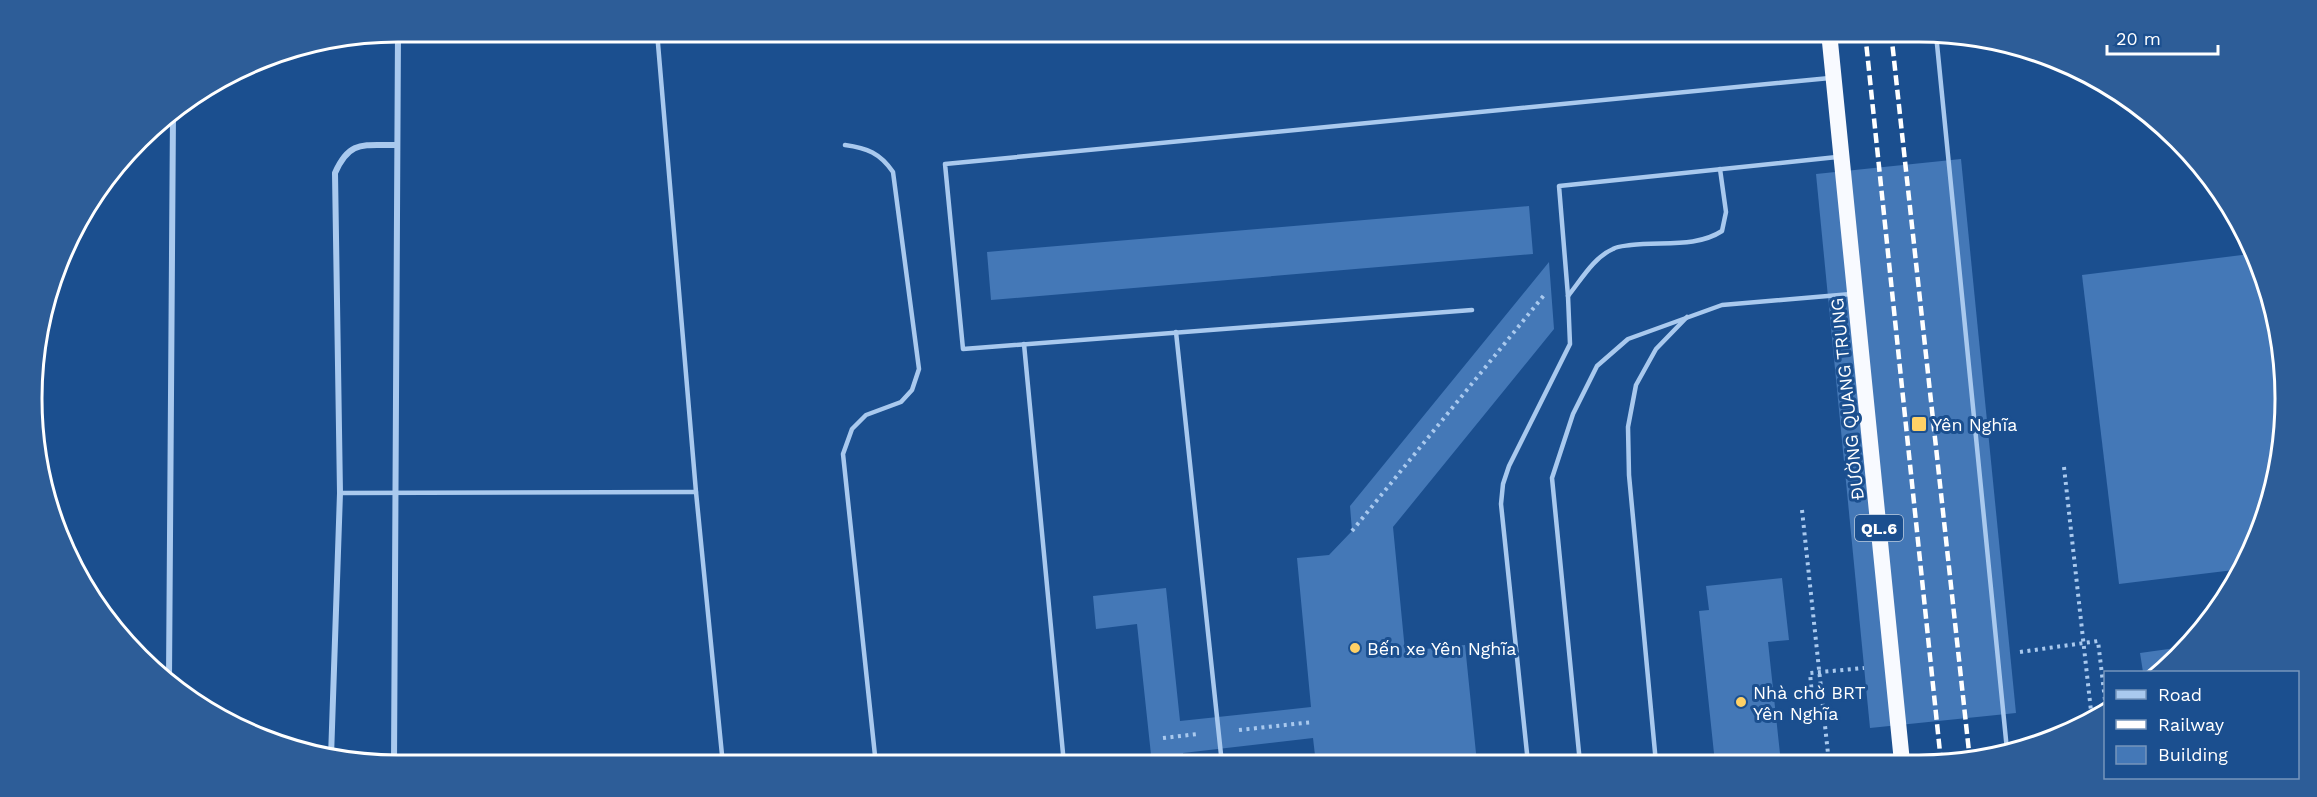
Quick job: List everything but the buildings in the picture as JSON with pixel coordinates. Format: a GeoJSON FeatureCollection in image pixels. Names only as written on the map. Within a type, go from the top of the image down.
{"type":"FeatureCollection","features":[{"type":"Feature","properties":{"kind":"highway","name":"ĐƯỜNG QUANG TRUNG"},"geometry":{"type":"LineString","coordinates":[[1830,42],[1857,294],[1901,755]]}},
{"type":"Feature","properties":{"kind":"street"},"geometry":{"type":"LineString","coordinates":[[394,755],[398,42]]}},
{"type":"Feature","properties":{"kind":"street"},"geometry":{"type":"LineString","coordinates":[[169,672],[173,122]]}},
{"type":"Feature","properties":{"kind":"street"},"geometry":{"type":"LineString","coordinates":[[331,748],[340,493],[335,173],[343,156],[357,147],[397,145]]}},
{"type":"Feature","properties":{"kind":"lane"},"geometry":{"type":"LineString","coordinates":[[658,42],[696,492],[722,755]]}},
{"type":"Feature","properties":{"kind":"lane"},"geometry":{"type":"LineString","coordinates":[[1937,43],[2006,744]]}},
{"type":"Feature","properties":{"kind":"lane"},"geometry":{"type":"LineString","coordinates":[[1472,310],[963,349],[945,164],[1833,77]]}},
{"type":"Feature","properties":{"kind":"lane"},"geometry":{"type":"LineString","coordinates":[[845,145],[865,148],[876,153],[893,172],[920,369],[912,390],[901,402],[866,415],[852,429],[843,454],[875,755]]}},
{"type":"Feature","properties":{"kind":"lane"},"geometry":{"type":"LineString","coordinates":[[1527,755],[1502,504],[1503,484],[1509,466],[1570,344],[1559,186],[1841,156]]}},
{"type":"Feature","properties":{"kind":"lane"},"geometry":{"type":"LineString","coordinates":[[1568,296],[1600,257],[1614,248],[1648,243],[1696,241],[1711,238],[1722,231],[1726,212],[1720,169]]}},
{"type":"Feature","properties":{"kind":"lane"},"geometry":{"type":"LineString","coordinates":[[1579,755],[1552,478],[1573,414],[1598,366],[1628,339],[1689,315],[1722,305],[1857,294]]}},
{"type":"Feature","properties":{"kind":"lane"},"geometry":{"type":"LineString","coordinates":[[1655,755],[1629,475],[1628,427],[1636,385],[1656,349],[1689,315]]}},
{"type":"Feature","properties":{"kind":"lane"},"geometry":{"type":"LineString","coordinates":[[1176,332],[1221,755]]}},
{"type":"Feature","properties":{"kind":"lane"},"geometry":{"type":"LineString","coordinates":[[1024,344],[1063,755]]}},
{"type":"Feature","properties":{"kind":"lane"},"geometry":{"type":"LineString","coordinates":[[340,493],[696,492]]}},
{"type":"Feature","properties":{"kind":"path"},"geometry":{"type":"LineString","coordinates":[[1352,531],[1546,293]]}},
{"type":"Feature","properties":{"kind":"path"},"geometry":{"type":"LineString","coordinates":[[2064,467],[2091,710]]}},
{"type":"Feature","properties":{"kind":"path"},"geometry":{"type":"LineString","coordinates":[[1802,510],[1828,755]]}},
{"type":"Feature","properties":{"kind":"path"},"geometry":{"type":"LineString","coordinates":[[2010,653],[2098,641],[2104,692]]}},
{"type":"Feature","properties":{"kind":"path"},"geometry":{"type":"LineString","coordinates":[[1812,695],[1810,673],[1864,668]]}},
{"type":"Feature","properties":{"kind":"railway"},"geometry":{"type":"LineString","coordinates":[[1866,42],[1940,754]]}},
{"type":"Feature","properties":{"kind":"railway"},"geometry":{"type":"LineString","coordinates":[[1892,42],[1969,751]]}},
{"type":"Feature","properties":{"kind":"place","name":"Yên Nghĩa"},"geometry":{"type":"Point","coordinates":[1919,424]}},
{"type":"Feature","properties":{"kind":"place","name":"Bến xe Yên Nghĩa"},"geometry":{"type":"Point","coordinates":[1355,648]}},
{"type":"Feature","properties":{"kind":"place","name":"Nhà chờ BRT Yên Nghĩa"},"geometry":{"type":"Point","coordinates":[1741,702]}}]}
